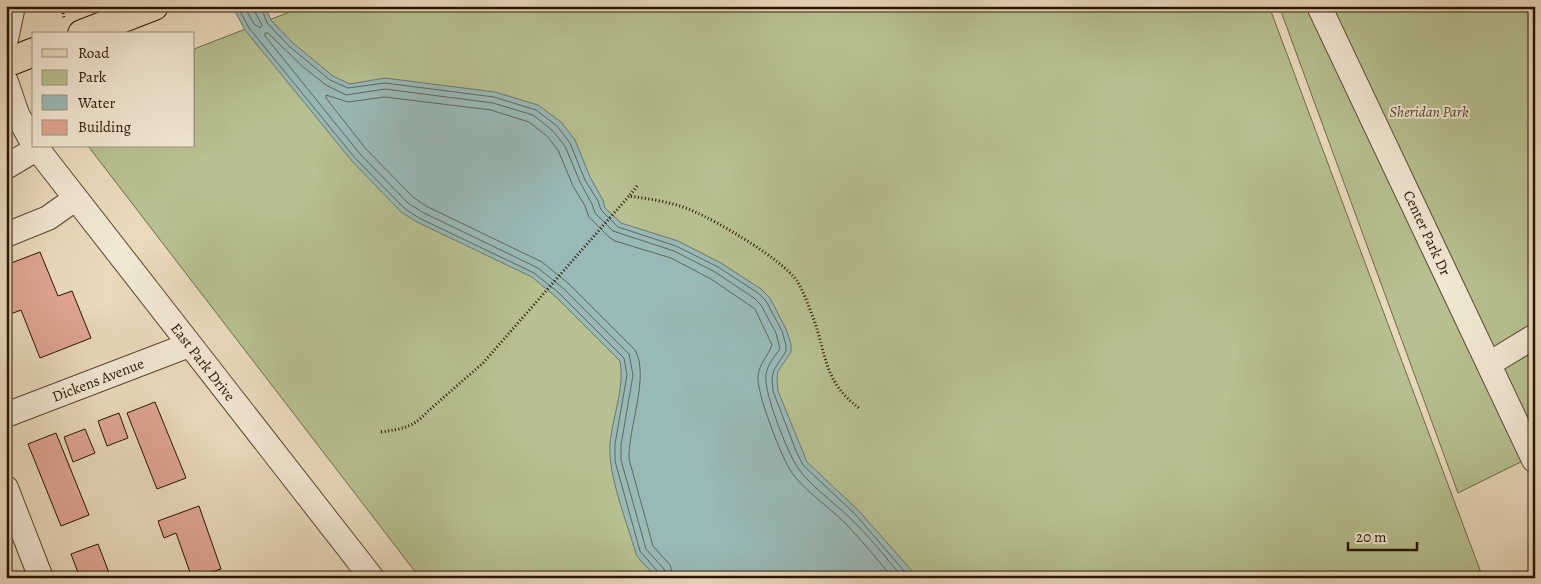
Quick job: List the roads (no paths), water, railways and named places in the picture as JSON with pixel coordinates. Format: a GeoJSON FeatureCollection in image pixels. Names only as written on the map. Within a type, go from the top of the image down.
{"type":"FeatureCollection","features":[{"type":"Feature","properties":{"kind":"main road"},"geometry":{"type":"LineString","coordinates":[[87,32],[154,6]]}},
{"type":"Feature","properties":{"kind":"main road"},"geometry":{"type":"LineString","coordinates":[[6,63],[32,53]]}},
{"type":"Feature","properties":{"kind":"street"},"geometry":{"type":"LineString","coordinates":[[6,40],[13,6]]}},
{"type":"Feature","properties":{"kind":"street","name":"Center Park Dr"},"geometry":{"type":"LineString","coordinates":[[1319,6],[1534,460]]}},
{"type":"Feature","properties":{"kind":"street","name":"East Park Drive"},"geometry":{"type":"LineString","coordinates":[[6,82],[17,114],[32,142]]}},
{"type":"Feature","properties":{"kind":"street"},"geometry":{"type":"LineString","coordinates":[[6,167],[34,148]]}},
{"type":"Feature","properties":{"kind":"street","name":"East Park Drive"},"geometry":{"type":"LineString","coordinates":[[36,148],[372,578]]}},
{"type":"Feature","properties":{"kind":"street"},"geometry":{"type":"LineString","coordinates":[[6,235],[48,218],[75,199]]}},
{"type":"Feature","properties":{"kind":"street"},"geometry":{"type":"LineString","coordinates":[[1489,364],[1535,336]]}},
{"type":"Feature","properties":{"kind":"street","name":"Dickens Avenue"},"geometry":{"type":"LineString","coordinates":[[9,408],[190,345]]}},
{"type":"Feature","properties":{"kind":"street"},"geometry":{"type":"LineString","coordinates":[[6,488],[41,578]]}},
{"type":"Feature","properties":{"kind":"water"},"geometry":{"type":"Polygon","coordinates":[[[232,6],[265,6],[271,20],[293,43],[333,76],[350,84],[385,78],[495,92],[538,105],[561,122],[575,140],[605,208],[621,223],[678,241],[721,263],[761,289],[770,298],[786,329],[791,344],[791,352],[778,371],[778,391],[807,462],[858,510],[916,578],[657,578],[636,554],[612,471],[610,445],[620,392],[620,361],[556,297],[532,277],[417,222],[401,212],[352,161],[245,30],[232,6]]]}},
{"type":"Feature","properties":{"kind":"park label","name":"Sheridan Park"},"geometry":{"type":"Point","coordinates":[1429,112]}}]}
